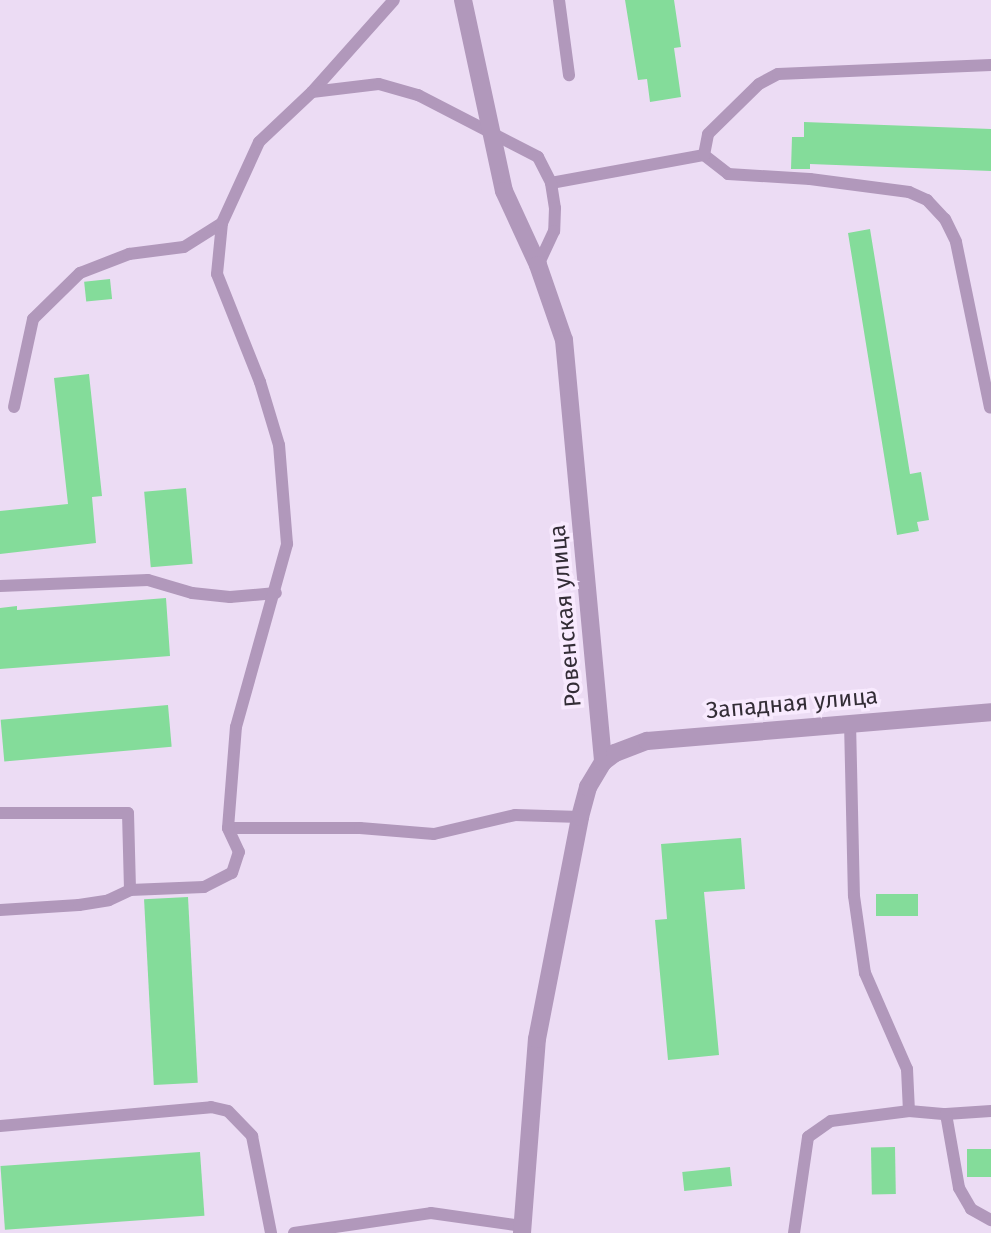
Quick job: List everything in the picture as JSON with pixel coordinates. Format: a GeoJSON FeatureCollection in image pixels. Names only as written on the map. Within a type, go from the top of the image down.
{"type":"FeatureCollection","features":[{"type":"Feature","properties":{"kind":"street","name":"Ровенская улица"},"geometry":{"type":"LineString","coordinates":[[463,0],[504,191],[538,265],[564,340],[603,762]]}},
{"type":"Feature","properties":{"kind":"street","name":"Западная улица"},"geometry":{"type":"LineString","coordinates":[[603,762],[615,752],[648,741],[991,712]]}},
{"type":"Feature","properties":{"kind":"street"},"geometry":{"type":"LineString","coordinates":[[522,1229],[537,1039],[580,817],[588,787],[603,762]]}},
{"type":"Feature","properties":{"kind":"lane"},"geometry":{"type":"LineString","coordinates":[[0,910],[79,905],[109,900],[130,890],[204,887],[232,873],[239,852],[228,828],[236,727],[276,593],[287,544],[279,444],[260,382],[216,274],[222,223],[259,142],[312,92],[394,0]]}},
{"type":"Feature","properties":{"kind":"lane"},"geometry":{"type":"LineString","coordinates":[[559,0],[569,75]]}},
{"type":"Feature","properties":{"kind":"lane"},"geometry":{"type":"LineString","coordinates":[[704,155],[708,134],[758,84],[778,74],[991,65]]}},
{"type":"Feature","properties":{"kind":"lane"},"geometry":{"type":"LineString","coordinates":[[312,92],[379,85],[418,95],[538,157],[551,183],[554,231],[538,265]]}},
{"type":"Feature","properties":{"kind":"lane"},"geometry":{"type":"LineString","coordinates":[[551,183],[704,155],[728,174],[810,179],[909,192],[928,200],[945,219],[956,242],[990,408]]}},
{"type":"Feature","properties":{"kind":"lane"},"geometry":{"type":"LineString","coordinates":[[14,407],[33,319],[80,272],[129,254],[184,247],[222,223]]}},
{"type":"Feature","properties":{"kind":"lane"},"geometry":{"type":"LineString","coordinates":[[0,586],[148,580],[192,593],[276,593]]}},
{"type":"Feature","properties":{"kind":"lane"},"geometry":{"type":"LineString","coordinates":[[850,722],[854,896],[865,973],[907,1069],[909,1111]]}},
{"type":"Feature","properties":{"kind":"lane"},"geometry":{"type":"LineString","coordinates":[[0,813],[128,813],[130,890]]}},
{"type":"Feature","properties":{"kind":"lane"},"geometry":{"type":"LineString","coordinates":[[228,828],[360,828],[434,834],[515,815],[580,817]]}},
{"type":"Feature","properties":{"kind":"lane"},"geometry":{"type":"LineString","coordinates":[[0,1126],[211,1107],[228,1111],[252,1136],[271,1233]]}},
{"type":"Feature","properties":{"kind":"lane"},"geometry":{"type":"LineString","coordinates":[[794,1233],[808,1137],[831,1121],[909,1111],[946,1114],[991,1111]]}},
{"type":"Feature","properties":{"kind":"lane"},"geometry":{"type":"LineString","coordinates":[[946,1114],[959,1188],[971,1209],[991,1220]]}},
{"type":"Feature","properties":{"kind":"lane"},"geometry":{"type":"LineString","coordinates":[[294,1233],[431,1213],[522,1229]]}},
{"type":"Feature","properties":{"kind":"building"},"geometry":{"type":"Polygon","coordinates":[[[625,0],[674,0],[681,47],[674,48],[681,97],[650,102],[647,79],[638,80],[625,0]]]}},
{"type":"Feature","properties":{"kind":"building"},"geometry":{"type":"Polygon","coordinates":[[[804,122],[991,129],[991,171],[810,164],[810,169],[791,169],[792,137],[804,137],[804,122]]]}},
{"type":"Feature","properties":{"kind":"building"},"geometry":{"type":"Polygon","coordinates":[[[870,229],[910,474],[921,472],[929,520],[917,522],[919,531],[897,535],[848,233],[870,229]]]}},
{"type":"Feature","properties":{"kind":"building"},"geometry":{"type":"Polygon","coordinates":[[[110,279],[112,299],[86,302],[84,282],[110,279]]]}},
{"type":"Feature","properties":{"kind":"building"},"geometry":{"type":"Polygon","coordinates":[[[89,374],[102,496],[92,497],[96,543],[0,554],[0,511],[68,504],[54,378],[89,374]]]}},
{"type":"Feature","properties":{"kind":"building"},"geometry":{"type":"Polygon","coordinates":[[[186,488],[193,564],[151,567],[144,492],[186,488]]]}},
{"type":"Feature","properties":{"kind":"building"},"geometry":{"type":"Polygon","coordinates":[[[166,598],[170,656],[0,669],[0,608],[17,606],[17,610],[166,598]]]}},
{"type":"Feature","properties":{"kind":"building"},"geometry":{"type":"Polygon","coordinates":[[[168,705],[172,747],[4,761],[1,720],[168,705]]]}},
{"type":"Feature","properties":{"kind":"building"},"geometry":{"type":"Polygon","coordinates":[[[741,838],[745,889],[704,892],[719,1055],[668,1060],[655,920],[667,919],[661,844],[741,838]]]}},
{"type":"Feature","properties":{"kind":"building"},"geometry":{"type":"Polygon","coordinates":[[[876,894],[918,894],[918,916],[876,916],[876,894]]]}},
{"type":"Feature","properties":{"kind":"building"},"geometry":{"type":"Polygon","coordinates":[[[188,897],[198,1083],[154,1085],[144,899],[188,897]]]}},
{"type":"Feature","properties":{"kind":"building"},"geometry":{"type":"Polygon","coordinates":[[[871,1147],[895,1147],[896,1194],[872,1194],[871,1147]]]}},
{"type":"Feature","properties":{"kind":"building"},"geometry":{"type":"Polygon","coordinates":[[[967,1149],[991,1149],[991,1177],[967,1177],[967,1149]]]}},
{"type":"Feature","properties":{"kind":"building"},"geometry":{"type":"Polygon","coordinates":[[[200,1152],[204,1216],[5,1230],[0,1166],[200,1152]]]}},
{"type":"Feature","properties":{"kind":"building"},"geometry":{"type":"Polygon","coordinates":[[[730,1167],[732,1186],[684,1191],[682,1172],[730,1167]]]}}]}
